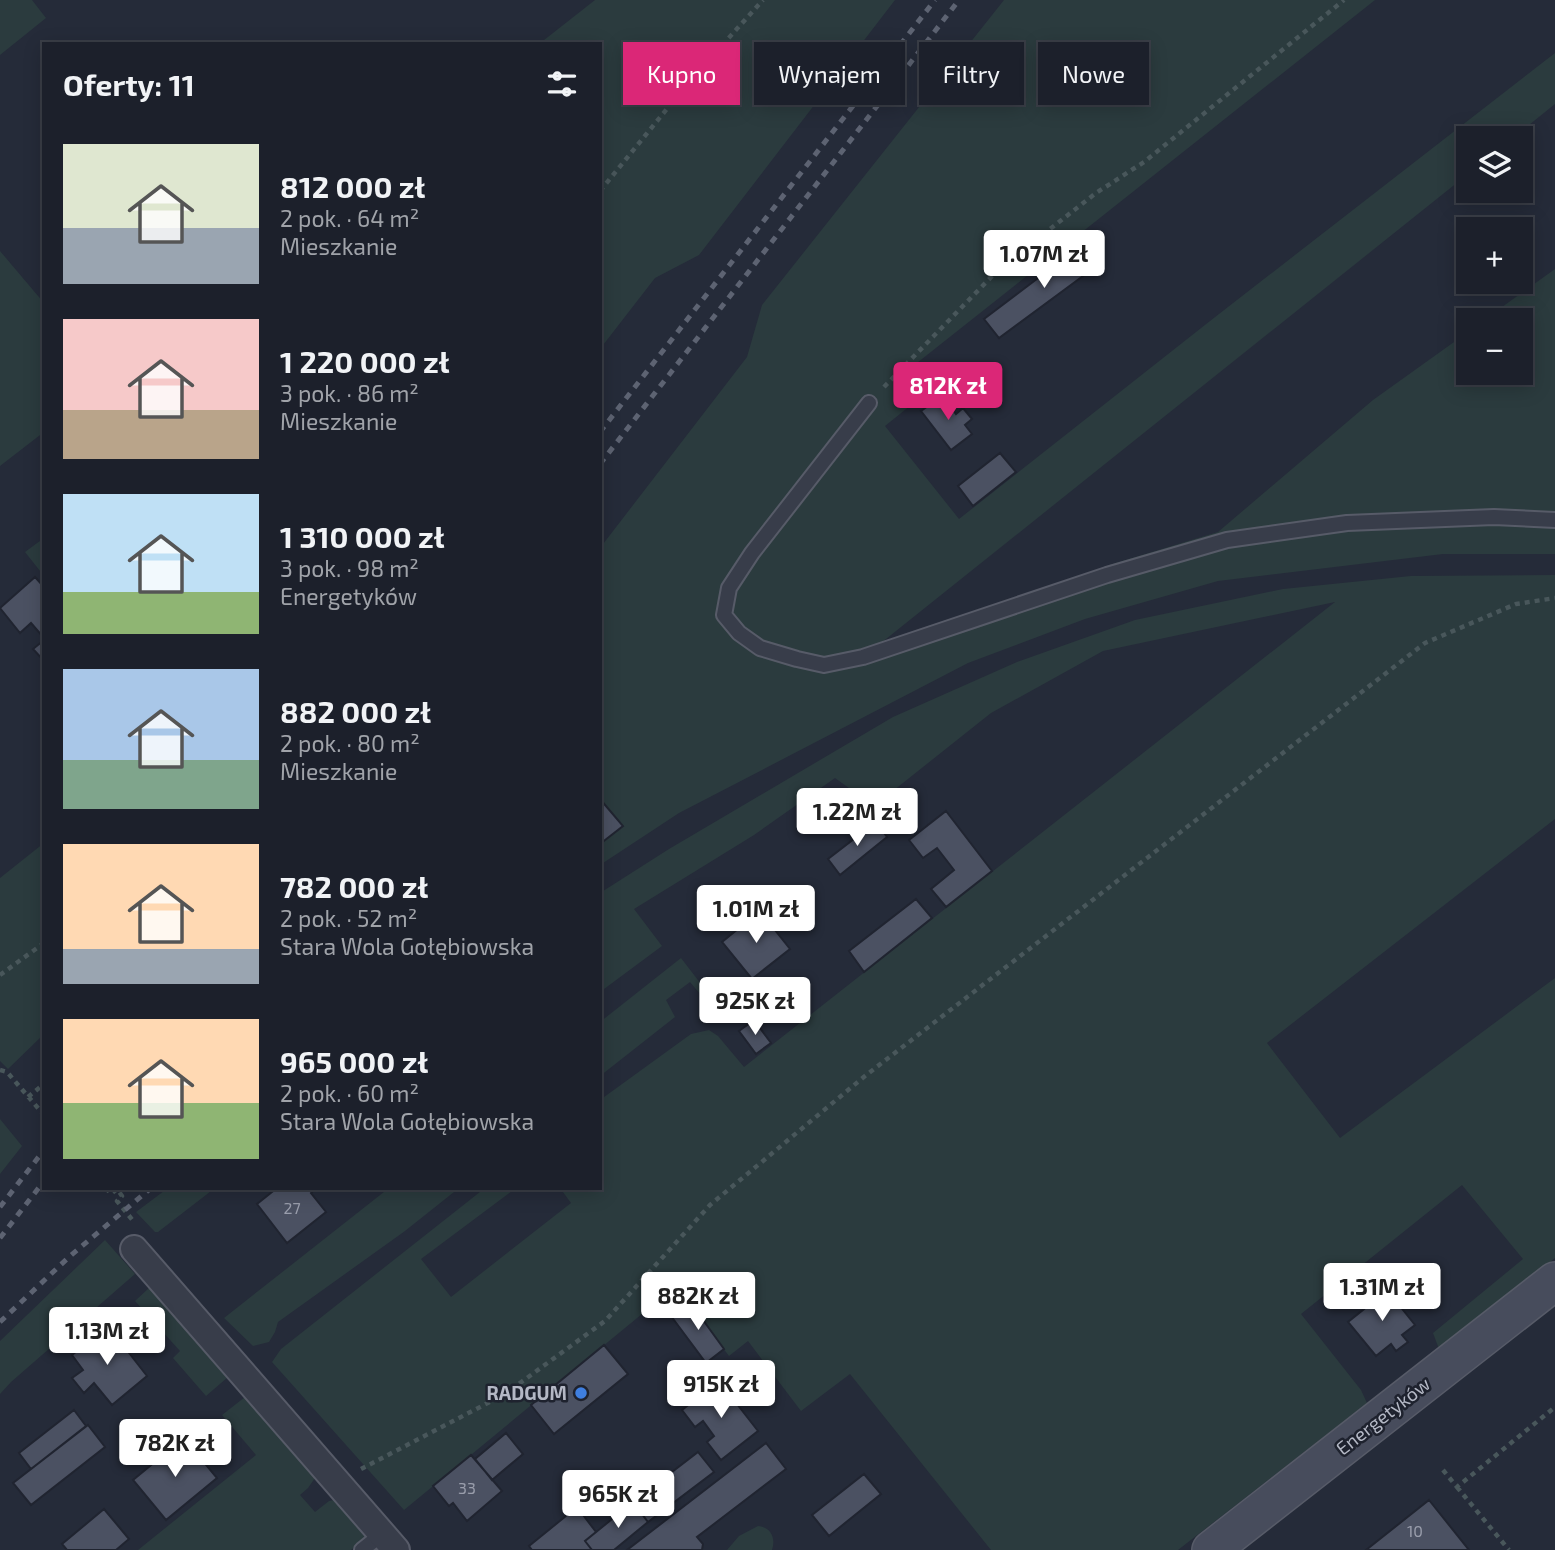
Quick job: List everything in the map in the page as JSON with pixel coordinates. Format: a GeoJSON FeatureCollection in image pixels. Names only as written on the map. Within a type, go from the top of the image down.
{"type":"FeatureCollection","features":[{"type":"Feature","properties":{"kind":"main road","name":"Energetyków"},"geometry":{"type":"LineString","coordinates":[[1211,1550],[1555,1281]]}},
{"type":"Feature","properties":{"kind":"street"},"geometry":{"type":"LineString","coordinates":[[134,1249],[389,1542]]}},
{"type":"Feature","properties":{"kind":"lane"},"geometry":{"type":"LineString","coordinates":[[869,403],[752,553],[729,588],[724,615],[739,633],[760,648],[824,665],[863,657],[1107,575],[1227,540],[1347,523],[1494,517],[1555,520]]}},
{"type":"Feature","properties":{"kind":"lane"},"geometry":{"type":"LineString","coordinates":[[362,1550],[389,1542]]}},
{"type":"Feature","properties":{"kind":"path"},"geometry":{"type":"LineString","coordinates":[[602,189],[688,83],[762,0]]}},
{"type":"Feature","properties":{"kind":"path"},"geometry":{"type":"LineString","coordinates":[[869,403],[999,269],[1096,193],[1144,162],[1344,0]]}},
{"type":"Feature","properties":{"kind":"path"},"geometry":{"type":"LineString","coordinates":[[337,1481],[505,1394],[605,1321],[710,1206],[865,1076],[1424,643],[1516,604],[1555,598]]}},
{"type":"Feature","properties":{"kind":"path"},"geometry":{"type":"LineString","coordinates":[[0,975],[42,944]]}},
{"type":"Feature","properties":{"kind":"path"},"geometry":{"type":"LineString","coordinates":[[0,1070],[7,1072],[42,1113]]}},
{"type":"Feature","properties":{"kind":"path"},"geometry":{"type":"LineString","coordinates":[[28,1097],[42,1086]]}},
{"type":"Feature","properties":{"kind":"path"},"geometry":{"type":"LineString","coordinates":[[1457,1487],[1555,1407]]}},
{"type":"Feature","properties":{"kind":"path"},"geometry":{"type":"LineString","coordinates":[[1443,1470],[1509,1550]]}},
{"type":"Feature","properties":{"kind":"shaded area"},"geometry":{"type":"Polygon","coordinates":[[[0,0],[32,0],[46,18],[0,55],[0,0]]]}},
{"type":"Feature","properties":{"kind":"shaded area"},"geometry":{"type":"Polygon","coordinates":[[[595,0],[895,0],[863,42],[754,42],[754,105],[814,105],[699,255],[655,278],[602,346],[602,42],[542,42],[595,0]]]}},
{"type":"Feature","properties":{"kind":"shaded area"},"geometry":{"type":"Polygon","coordinates":[[[1004,0],[1375,0],[898,378],[916,401],[885,426],[959,519],[1456,130],[1456,184],[881,643],[968,621],[1109,565],[1218,532],[1373,400],[1456,341],[1456,385],[1533,385],[1533,308],[1501,308],[1520,294],[1533,294],[1533,285],[1555,269],[1555,554],[1443,554],[1218,581],[1085,619],[968,663],[679,813],[602,864],[602,545],[747,357],[762,305],[921,105],[1024,105],[1024,42],[971,42],[1004,0]]]}},
{"type":"Feature","properties":{"kind":"shaded area"},"geometry":{"type":"Polygon","coordinates":[[[1555,53],[1555,104],[1528,126],[1461,126],[1555,53]]]}},
{"type":"Feature","properties":{"kind":"shaded area"},"geometry":{"type":"Polygon","coordinates":[[[0,251],[42,301],[42,434],[0,466],[0,251]]]}},
{"type":"Feature","properties":{"kind":"shaded area"},"geometry":{"type":"Polygon","coordinates":[[[42,539],[42,573],[25,552],[42,539]]]}},
{"type":"Feature","properties":{"kind":"shaded area"},"geometry":{"type":"Polygon","coordinates":[[[1555,575],[1555,819],[1267,1043],[1340,1138],[1555,978],[1555,1258],[1439,1349],[1433,1333],[1523,1259],[1462,1185],[1301,1314],[1361,1390],[1367,1403],[1178,1550],[991,1550],[850,1374],[801,1411],[748,1341],[729,1356],[676,1286],[404,1510],[272,1362],[281,1349],[482,1190],[513,1190],[421,1259],[451,1297],[571,1203],[561,1190],[602,1190],[602,1099],[691,1034],[709,1030],[718,1036],[744,1067],[1335,602],[1103,651],[991,713],[874,806],[835,778],[754,835],[634,909],[662,946],[602,991],[602,892],[669,849],[893,717],[1017,662],[1135,620],[1283,589],[1411,576],[1555,575]]]}},
{"type":"Feature","properties":{"kind":"shaded area"},"geometry":{"type":"Polygon","coordinates":[[[42,845],[42,1036],[8,1069],[0,1061],[0,878],[42,845]]]}},
{"type":"Feature","properties":{"kind":"shaded area"},"geometry":{"type":"Polygon","coordinates":[[[681,958],[711,997],[706,1001],[690,982],[666,1000],[675,1017],[602,1074],[602,1020],[681,958]]]}},
{"type":"Feature","properties":{"kind":"shaded area"},"geometry":{"type":"Polygon","coordinates":[[[0,1119],[22,1146],[0,1174],[0,1119]]]}},
{"type":"Feature","properties":{"kind":"shaded area"},"geometry":{"type":"Polygon","coordinates":[[[165,1190],[212,1190],[158,1232],[136,1212],[165,1190]]]}},
{"type":"Feature","properties":{"kind":"shaded area"},"geometry":{"type":"Polygon","coordinates":[[[386,1190],[456,1190],[405,1231],[278,1322],[269,1342],[253,1346],[224,1318],[386,1190]]]}},
{"type":"Feature","properties":{"kind":"shaded area"},"geometry":{"type":"Polygon","coordinates":[[[105,1240],[135,1274],[0,1394],[0,1341],[105,1240]]]}},
{"type":"Feature","properties":{"kind":"shaded area"},"geometry":{"type":"Polygon","coordinates":[[[150,1287],[228,1377],[206,1396],[173,1358],[180,1351],[135,1301],[150,1287]]]}},
{"type":"Feature","properties":{"kind":"shaded area"},"geometry":{"type":"Polygon","coordinates":[[[245,1397],[315,1478],[300,1495],[315,1512],[334,1500],[366,1538],[351,1550],[138,1550],[256,1455],[222,1415],[245,1397]]]}},
{"type":"Feature","properties":{"kind":"shaded area"},"geometry":{"type":"Polygon","coordinates":[[[758,1526],[766,1528],[771,1534],[772,1550],[727,1550],[739,1536],[758,1526]]]}},
{"type":"Feature","properties":{"kind":"building"},"geometry":{"type":"Polygon","coordinates":[[[1087,241],[1102,262],[999,338],[984,319],[1087,241]]]}},
{"type":"Feature","properties":{"kind":"building"},"geometry":{"type":"Polygon","coordinates":[[[942,396],[956,414],[963,408],[972,419],[965,425],[972,434],[951,450],[921,411],[942,396]]]}},
{"type":"Feature","properties":{"kind":"building"},"geometry":{"type":"Polygon","coordinates":[[[1000,453],[1016,472],[973,506],[958,486],[1000,453]]]}},
{"type":"Feature","properties":{"kind":"building"},"geometry":{"type":"Polygon","coordinates":[[[35,577],[42,585],[42,636],[31,623],[20,633],[0,608],[35,577]]]}},
{"type":"Feature","properties":{"kind":"building"},"geometry":{"type":"Polygon","coordinates":[[[42,642],[42,659],[33,649],[42,642]]]}},
{"type":"Feature","properties":{"kind":"building"},"geometry":{"type":"Polygon","coordinates":[[[602,801],[623,826],[602,842],[602,801]]]}},
{"type":"Feature","properties":{"kind":"building"},"geometry":{"type":"Polygon","coordinates":[[[946,811],[992,871],[946,907],[931,889],[954,870],[937,848],[923,858],[909,840],[946,811]]]}},
{"type":"Feature","properties":{"kind":"building"},"geometry":{"type":"Polygon","coordinates":[[[876,822],[887,837],[840,875],[828,859],[876,822]]]}},
{"type":"Feature","properties":{"kind":"building"},"geometry":{"type":"Polygon","coordinates":[[[916,899],[932,918],[864,972],[849,951],[916,899]]]}},
{"type":"Feature","properties":{"kind":"building"},"geometry":{"type":"Polygon","coordinates":[[[760,911],[790,949],[752,979],[722,942],[760,911]]]}},
{"type":"Feature","properties":{"kind":"building"},"geometry":{"type":"Polygon","coordinates":[[[754,1020],[771,1043],[756,1054],[739,1031],[754,1020]]]}},
{"type":"Feature","properties":{"kind":"building"},"geometry":{"type":"Polygon","coordinates":[[[274,1190],[314,1190],[311,1193],[326,1212],[287,1243],[257,1204],[274,1190]]]}},
{"type":"Feature","properties":{"kind":"building"},"geometry":{"type":"Polygon","coordinates":[[[1379,1287],[1384,1293],[1387,1290],[1415,1325],[1402,1335],[1408,1342],[1396,1351],[1391,1344],[1376,1356],[1348,1322],[1374,1301],[1369,1295],[1379,1287]]]}},
{"type":"Feature","properties":{"kind":"building"},"geometry":{"type":"Polygon","coordinates":[[[690,1302],[724,1349],[706,1363],[671,1316],[690,1302]]]}},
{"type":"Feature","properties":{"kind":"building"},"geometry":{"type":"Polygon","coordinates":[[[108,1326],[147,1376],[112,1405],[94,1383],[84,1393],[72,1378],[83,1370],[72,1355],[108,1326]]]}},
{"type":"Feature","properties":{"kind":"building"},"geometry":{"type":"Polygon","coordinates":[[[604,1345],[628,1374],[554,1434],[531,1405],[604,1345]]]}},
{"type":"Feature","properties":{"kind":"building"},"geometry":{"type":"Polygon","coordinates":[[[719,1381],[758,1431],[721,1460],[707,1442],[714,1436],[703,1421],[695,1427],[682,1410],[719,1381]]]}},
{"type":"Feature","properties":{"kind":"building"},"geometry":{"type":"Polygon","coordinates":[[[74,1410],[86,1426],[31,1469],[19,1453],[74,1410]]]}},
{"type":"Feature","properties":{"kind":"building"},"geometry":{"type":"Polygon","coordinates":[[[88,1425],[105,1447],[31,1505],[13,1483],[88,1425]]]}},
{"type":"Feature","properties":{"kind":"building"},"geometry":{"type":"Polygon","coordinates":[[[506,1433],[523,1454],[492,1480],[475,1459],[506,1433]]]}},
{"type":"Feature","properties":{"kind":"building"},"geometry":{"type":"Polygon","coordinates":[[[184,1438],[217,1478],[166,1520],[133,1480],[184,1438]]]}},
{"type":"Feature","properties":{"kind":"building"},"geometry":{"type":"Polygon","coordinates":[[[766,1443],[786,1469],[697,1537],[703,1544],[702,1550],[627,1550],[766,1443]]]}},
{"type":"Feature","properties":{"kind":"building"},"geometry":{"type":"Polygon","coordinates":[[[698,1452],[714,1472],[648,1522],[633,1502],[698,1452]]]}},
{"type":"Feature","properties":{"kind":"building"},"geometry":{"type":"Polygon","coordinates":[[[471,1455],[502,1491],[467,1521],[453,1503],[449,1506],[433,1486],[471,1455]]]}},
{"type":"Feature","properties":{"kind":"building"},"geometry":{"type":"Polygon","coordinates":[[[864,1474],[881,1494],[829,1536],[812,1515],[864,1474]]]}},
{"type":"Feature","properties":{"kind":"building"},"geometry":{"type":"Polygon","coordinates":[[[1429,1500],[1469,1550],[1366,1550],[1429,1500]]]}},
{"type":"Feature","properties":{"kind":"building"},"geometry":{"type":"Polygon","coordinates":[[[633,1502],[648,1522],[614,1550],[592,1550],[585,1541],[633,1502]]]}},
{"type":"Feature","properties":{"kind":"building"},"geometry":{"type":"Polygon","coordinates":[[[577,1507],[596,1532],[585,1541],[592,1550],[532,1550],[529,1546],[577,1507]]]}},
{"type":"Feature","properties":{"kind":"building"},"geometry":{"type":"Polygon","coordinates":[[[104,1509],[129,1539],[116,1550],[67,1550],[62,1544],[104,1509]]]}},
{"type":"Feature","properties":{"kind":"railway"},"geometry":{"type":"LineString","coordinates":[[602,429],[935,0]]}},
{"type":"Feature","properties":{"kind":"railway"},"geometry":{"type":"LineString","coordinates":[[602,461],[959,0]]}},
{"type":"Feature","properties":{"kind":"railway"},"geometry":{"type":"LineString","coordinates":[[0,1207],[42,1153]]}},
{"type":"Feature","properties":{"kind":"railway"},"geometry":{"type":"LineString","coordinates":[[0,1238],[42,1184]]}},
{"type":"Feature","properties":{"kind":"railway"},"geometry":{"type":"LineString","coordinates":[[0,1322],[69,1257],[149,1190]]}},
{"type":"Feature","properties":{"kind":"place","name":"RADGUM"},"geometry":{"type":"Point","coordinates":[581,1393]}}]}
